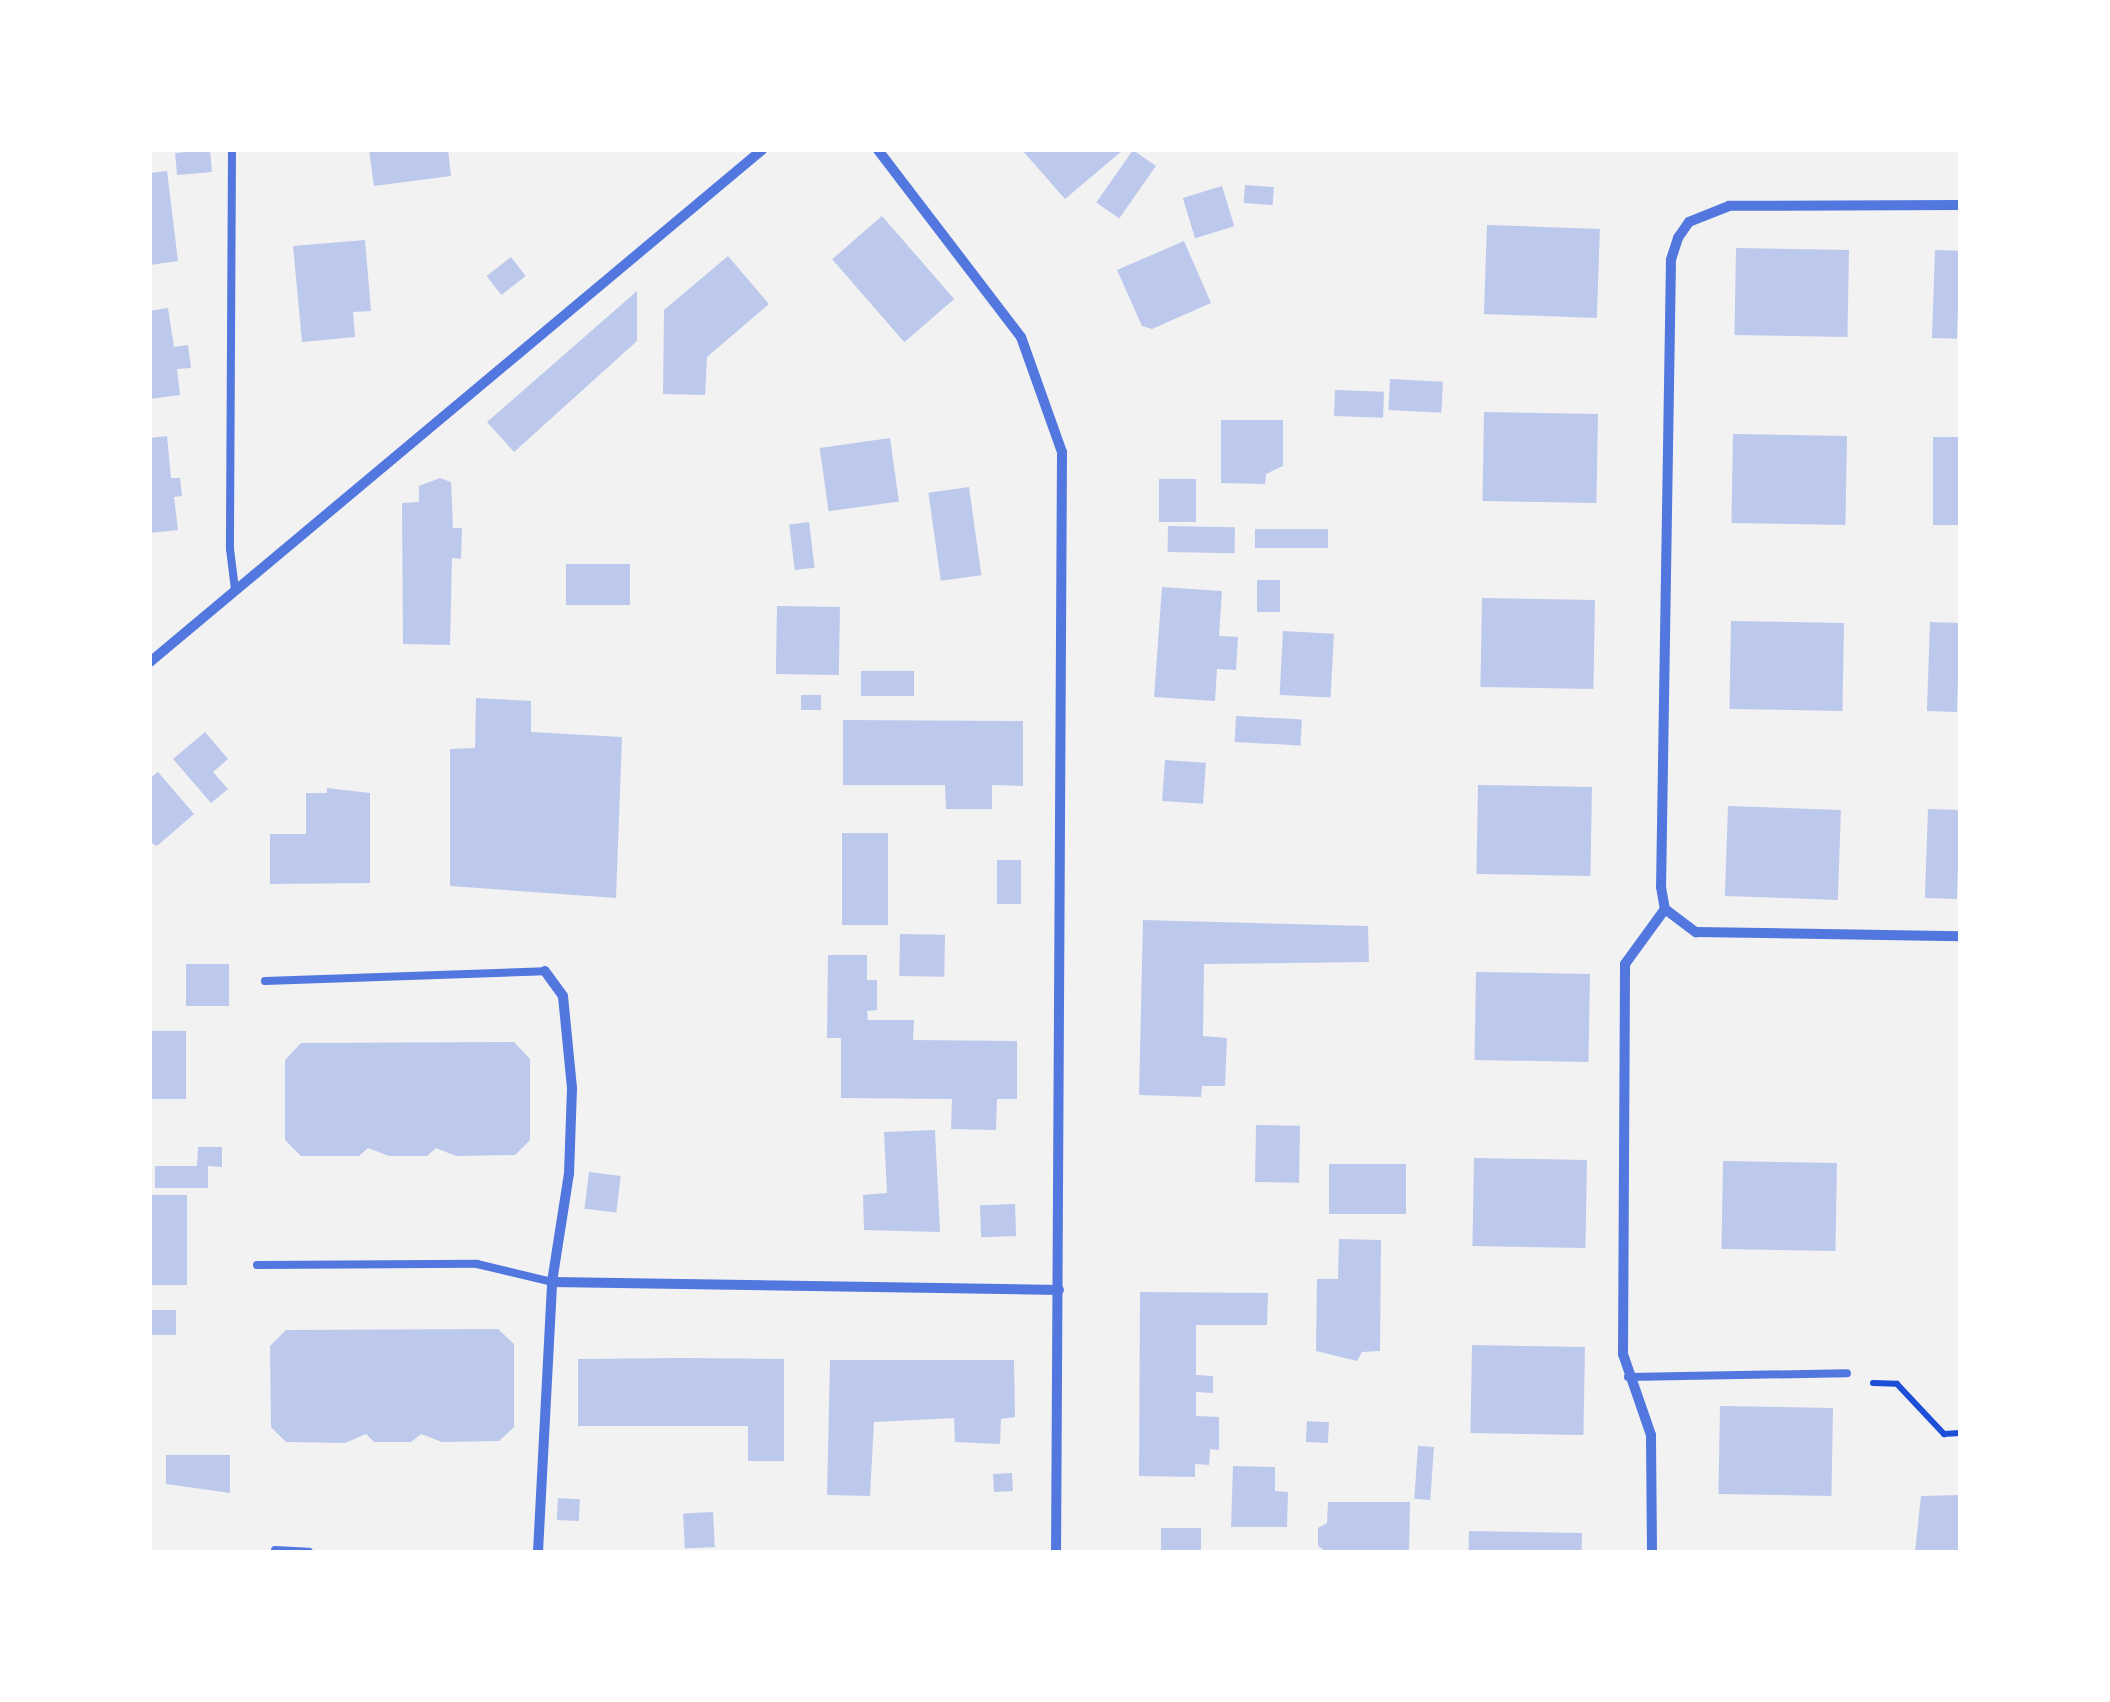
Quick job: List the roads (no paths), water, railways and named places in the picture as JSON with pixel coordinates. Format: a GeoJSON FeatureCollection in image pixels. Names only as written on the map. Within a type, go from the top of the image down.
{"type":"FeatureCollection","features":[{"type":"Feature","properties":{"kind":"street"},"geometry":{"type":"LineString","coordinates":[[150,662],[762,150]]}},
{"type":"Feature","properties":{"kind":"street"},"geometry":{"type":"LineString","coordinates":[[878,150],[1011,321],[1038,372],[1062,452],[1056,1552]]}},
{"type":"Feature","properties":{"kind":"street"},"geometry":{"type":"LineString","coordinates":[[1652,1552],[1651,1435],[1623,1354],[1625,964],[1665,910],[1671,260],[1678,238],[1689,222],[1729,206],[1960,205]]}},
{"type":"Feature","properties":{"kind":"street"},"geometry":{"type":"LineString","coordinates":[[1665,910],[1696,932],[1722,935],[1960,936]]}},
{"type":"Feature","properties":{"kind":"street"},"geometry":{"type":"LineString","coordinates":[[538,1552],[552,1282],[569,1174],[571,1034],[563,996],[545,971]]}},
{"type":"Feature","properties":{"kind":"street"},"geometry":{"type":"LineString","coordinates":[[552,1282],[1059,1290]]}},
{"type":"Feature","properties":{"kind":"lane"},"geometry":{"type":"LineString","coordinates":[[232,150],[230,550],[235,590]]}},
{"type":"Feature","properties":{"kind":"lane"},"geometry":{"type":"LineString","coordinates":[[265,981],[545,971]]}},
{"type":"Feature","properties":{"kind":"lane"},"geometry":{"type":"LineString","coordinates":[[257,1266],[477,1264],[552,1282]]}},
{"type":"Feature","properties":{"kind":"lane"},"geometry":{"type":"LineString","coordinates":[[1628,1377],[1847,1373]]}},
{"type":"Feature","properties":{"kind":"lane"},"geometry":{"type":"LineString","coordinates":[[275,1550],[309,1552]]}}]}
